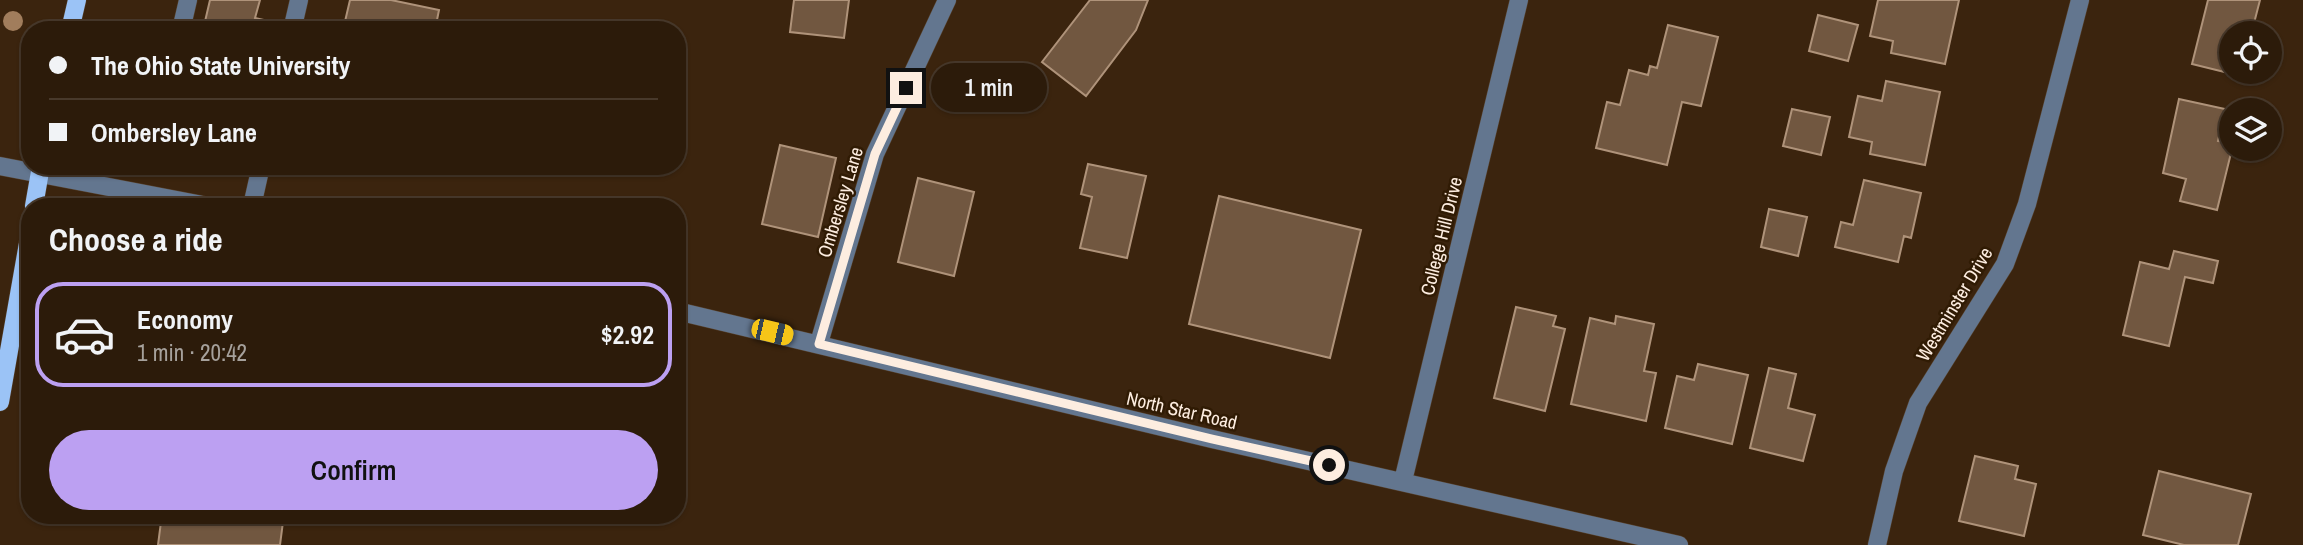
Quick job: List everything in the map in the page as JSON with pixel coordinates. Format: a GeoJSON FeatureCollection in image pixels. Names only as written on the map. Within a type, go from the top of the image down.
{"type":"FeatureCollection","features":[{"type":"Feature","properties":{"kind":"main road"},"geometry":{"type":"LineString","coordinates":[[72,21],[77,0]]}},
{"type":"Feature","properties":{"kind":"main road"},"geometry":{"type":"LineString","coordinates":[[35,198],[39,175]]}},
{"type":"Feature","properties":{"kind":"main road"},"geometry":{"type":"LineString","coordinates":[[0,402],[21,283]]}},
{"type":"Feature","properties":{"kind":"street"},"geometry":{"type":"LineString","coordinates":[[184,21],[188,0]]}},
{"type":"Feature","properties":{"kind":"street"},"geometry":{"type":"LineString","coordinates":[[294,21],[297,0]]}},
{"type":"Feature","properties":{"kind":"street","name":"Ombersley Lane"},"geometry":{"type":"LineString","coordinates":[[819,344],[875,154],[947,0]]}},
{"type":"Feature","properties":{"kind":"street","name":"College Hill Drive"},"geometry":{"type":"LineString","coordinates":[[1404,481],[1519,0]]}},
{"type":"Feature","properties":{"kind":"street","name":"Westminster Drive"},"geometry":{"type":"LineString","coordinates":[[1877,545],[1894,471],[1918,403],[2006,264],[2027,204],[2080,0]]}},
{"type":"Feature","properties":{"kind":"street"},"geometry":{"type":"LineString","coordinates":[[0,166],[21,169]]}},
{"type":"Feature","properties":{"kind":"street"},"geometry":{"type":"LineString","coordinates":[[59,175],[170,198]]}},
{"type":"Feature","properties":{"kind":"street"},"geometry":{"type":"LineString","coordinates":[[255,198],[259,175]]}},
{"type":"Feature","properties":{"kind":"street","name":"North Star Road"},"geometry":{"type":"LineString","coordinates":[[686,313],[1212,439],[1679,545]]}},
{"type":"Feature","properties":{"kind":"building"},"geometry":{"type":"Polygon","coordinates":[[[210,0],[260,0],[255,18],[268,21],[205,21],[210,0]]]}},
{"type":"Feature","properties":{"kind":"building"},"geometry":{"type":"Polygon","coordinates":[[[350,0],[391,0],[439,10],[437,21],[345,21],[350,0]]]}},
{"type":"Feature","properties":{"kind":"building"},"geometry":{"type":"Polygon","coordinates":[[[794,0],[849,0],[844,38],[790,32],[794,0]]]}},
{"type":"Feature","properties":{"kind":"building"},"geometry":{"type":"Polygon","coordinates":[[[1090,0],[1148,0],[1136,30],[1086,96],[1042,62],[1090,0]]]}},
{"type":"Feature","properties":{"kind":"building"},"geometry":{"type":"Polygon","coordinates":[[[1878,0],[1959,0],[1945,64],[1891,53],[1893,41],[1870,36],[1878,0]]]}},
{"type":"Feature","properties":{"kind":"building"},"geometry":{"type":"Polygon","coordinates":[[[2208,0],[2260,0],[2255,21],[2219,21],[2219,71],[2192,64],[2208,0]]]}},
{"type":"Feature","properties":{"kind":"building"},"geometry":{"type":"Polygon","coordinates":[[[1818,15],[1858,25],[1848,61],[1809,51],[1818,15]]]}},
{"type":"Feature","properties":{"kind":"building"},"geometry":{"type":"Polygon","coordinates":[[[1668,25],[1718,37],[1701,106],[1682,102],[1667,165],[1596,148],[1607,102],[1620,105],[1629,70],[1648,75],[1650,66],[1657,68],[1668,25]]]}},
{"type":"Feature","properties":{"kind":"building"},"geometry":{"type":"Polygon","coordinates":[[[1886,81],[1940,92],[1925,165],[1870,154],[1872,142],[1849,137],[1858,96],[1882,101],[1886,81]]]}},
{"type":"Feature","properties":{"kind":"building"},"geometry":{"type":"Polygon","coordinates":[[[2179,99],[2219,108],[2219,161],[2229,161],[2217,210],[2180,201],[2186,179],[2163,173],[2179,99]]]}},
{"type":"Feature","properties":{"kind":"building"},"geometry":{"type":"Polygon","coordinates":[[[1792,109],[1830,117],[1821,155],[1783,146],[1792,109]]]}},
{"type":"Feature","properties":{"kind":"building"},"geometry":{"type":"Polygon","coordinates":[[[780,145],[836,158],[818,237],[762,224],[780,145]]]}},
{"type":"Feature","properties":{"kind":"building"},"geometry":{"type":"Polygon","coordinates":[[[1088,164],[1146,176],[1127,258],[1080,248],[1092,197],[1081,194],[1088,164]]]}},
{"type":"Feature","properties":{"kind":"building"},"geometry":{"type":"Polygon","coordinates":[[[918,178],[974,192],[954,276],[898,262],[918,178]]]}},
{"type":"Feature","properties":{"kind":"building"},"geometry":{"type":"Polygon","coordinates":[[[1864,180],[1921,193],[1911,238],[1904,236],[1898,262],[1835,247],[1841,222],[1853,225],[1864,180]]]}},
{"type":"Feature","properties":{"kind":"building"},"geometry":{"type":"Polygon","coordinates":[[[1219,196],[1361,230],[1330,358],[1189,324],[1219,196]]]}},
{"type":"Feature","properties":{"kind":"building"},"geometry":{"type":"Polygon","coordinates":[[[1769,209],[1807,217],[1798,256],[1761,247],[1769,209]]]}},
{"type":"Feature","properties":{"kind":"building"},"geometry":{"type":"Polygon","coordinates":[[[2174,251],[2218,261],[2213,283],[2185,277],[2169,346],[2123,335],[2140,262],[2169,269],[2174,251]]]}},
{"type":"Feature","properties":{"kind":"building"},"geometry":{"type":"Polygon","coordinates":[[[1516,307],[1556,316],[1553,326],[1565,329],[1545,411],[1494,398],[1516,307]]]}},
{"type":"Feature","properties":{"kind":"building"},"geometry":{"type":"Polygon","coordinates":[[[1616,316],[1654,324],[1644,371],[1656,373],[1646,421],[1571,404],[1590,318],[1615,324],[1616,316]]]}},
{"type":"Feature","properties":{"kind":"building"},"geometry":{"type":"Polygon","coordinates":[[[1698,364],[1748,375],[1732,444],[1665,428],[1677,376],[1694,380],[1698,364]]]}},
{"type":"Feature","properties":{"kind":"building"},"geometry":{"type":"Polygon","coordinates":[[[1769,368],[1796,374],[1788,408],[1815,415],[1803,461],[1750,448],[1769,368]]]}},
{"type":"Feature","properties":{"kind":"building"},"geometry":{"type":"Polygon","coordinates":[[[1975,456],[2018,466],[2015,479],[2036,484],[2024,536],[1959,521],[1975,456]]]}},
{"type":"Feature","properties":{"kind":"building"},"geometry":{"type":"Polygon","coordinates":[[[2159,471],[2251,494],[2238,545],[2184,545],[2143,535],[2159,471]]]}},
{"type":"Feature","properties":{"kind":"building"},"geometry":{"type":"Polygon","coordinates":[[[161,524],[283,524],[280,545],[158,545],[161,524]]]}},
{"type":"Feature","properties":{"kind":"route"},"geometry":{"type":"LineString","coordinates":[[906,88],[875,154],[819,344],[1329,465]]}}]}
